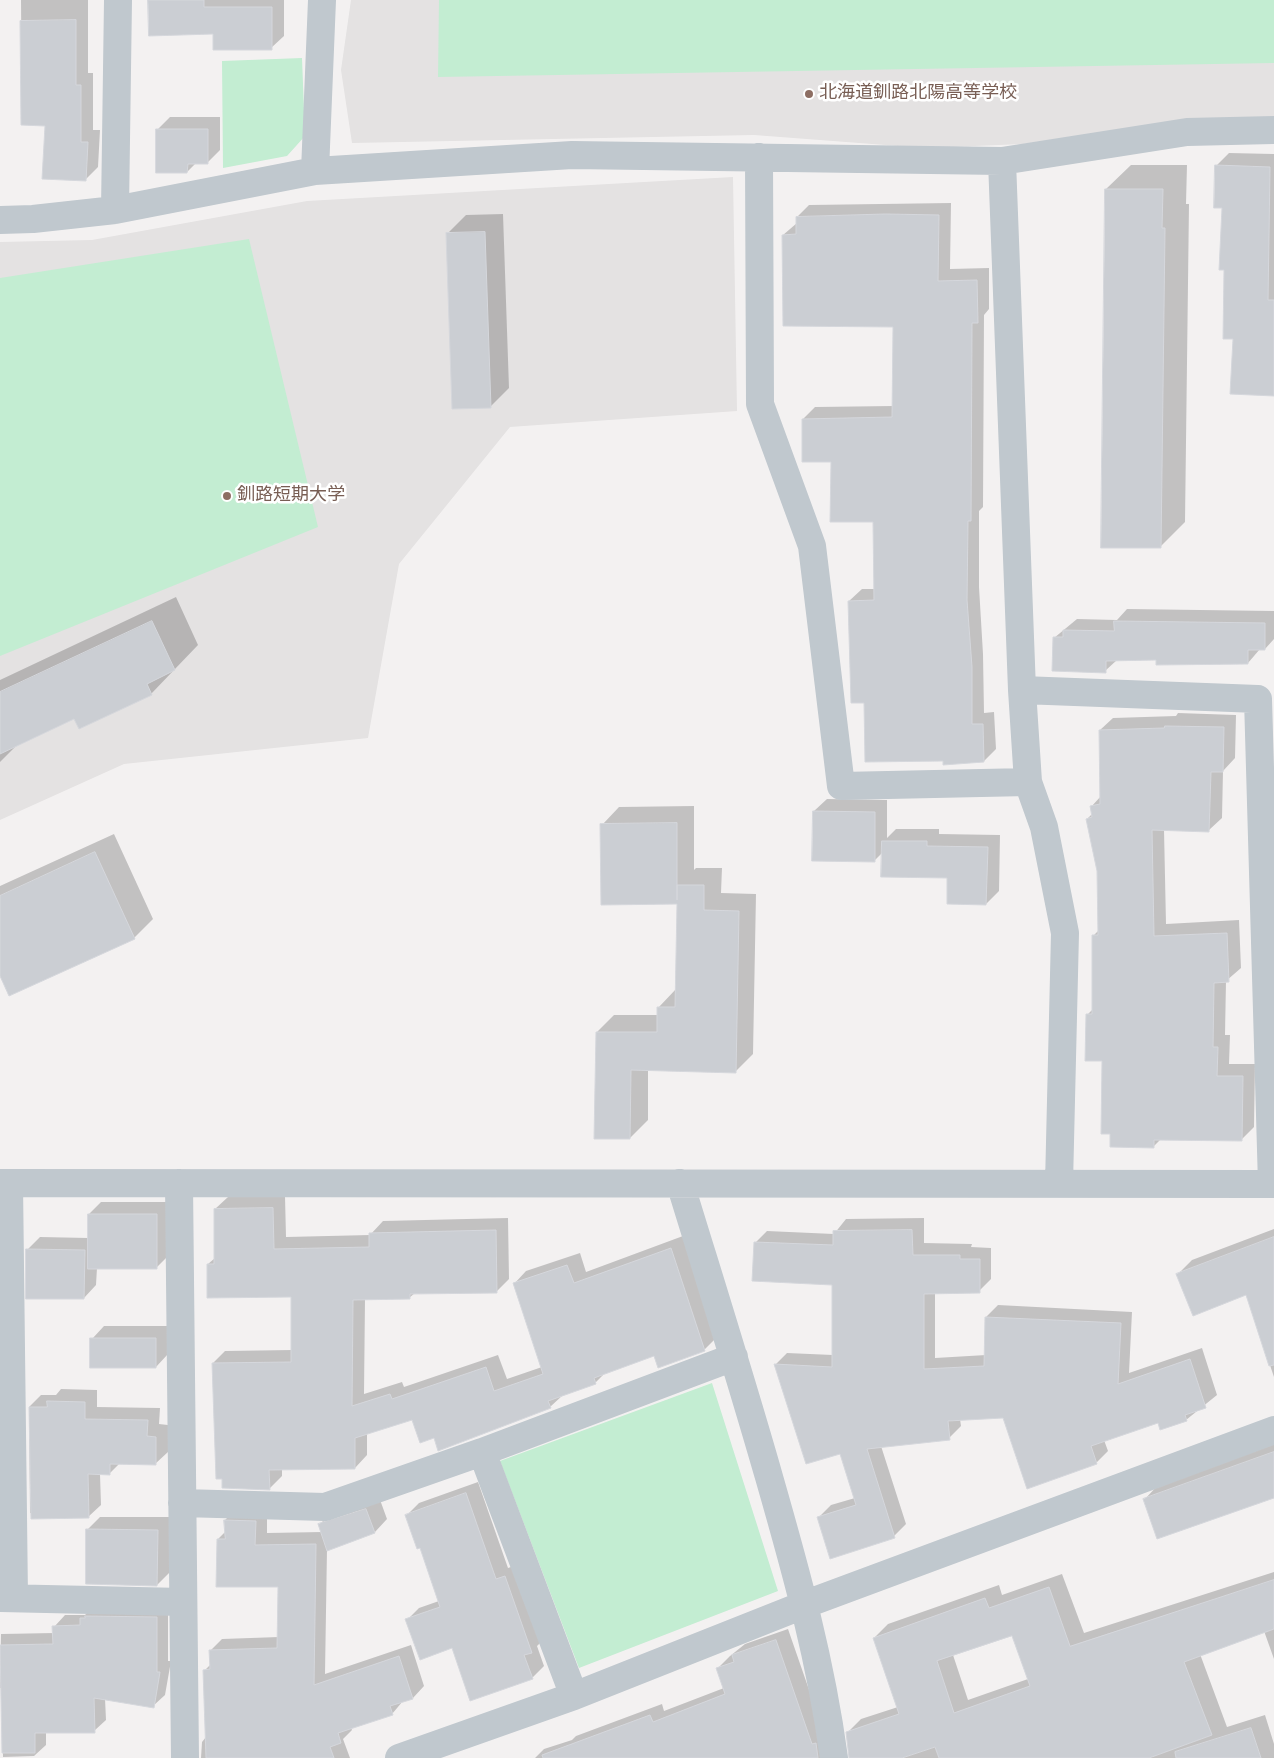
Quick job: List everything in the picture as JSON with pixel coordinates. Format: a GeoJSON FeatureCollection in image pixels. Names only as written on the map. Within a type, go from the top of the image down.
{"type":"FeatureCollection","features":[{"type":"Feature","properties":{"kind":"street"},"geometry":{"type":"LineString","coordinates":[[115,210],[118,0]]}},
{"type":"Feature","properties":{"kind":"street"},"geometry":{"type":"LineString","coordinates":[[315,171],[322,0]]}},
{"type":"Feature","properties":{"kind":"street"},"geometry":{"type":"LineString","coordinates":[[0,220],[33,219],[115,210],[315,171],[572,155],[1002,161],[1187,132],[1274,130]]}},
{"type":"Feature","properties":{"kind":"street"},"geometry":{"type":"LineString","coordinates":[[759,157],[760,404],[812,546],[841,786],[1028,782]]}},
{"type":"Feature","properties":{"kind":"street"},"geometry":{"type":"LineString","coordinates":[[1002,161],[1022,690],[1028,782],[1044,826],[1065,933],[1059,1184]]}},
{"type":"Feature","properties":{"kind":"street"},"geometry":{"type":"LineString","coordinates":[[183,1602],[7,1598],[4,1183],[1273,1184],[1258,699],[1022,690]]}},
{"type":"Feature","properties":{"kind":"street"},"geometry":{"type":"LineString","coordinates":[[179,1183],[185,1758]]}},
{"type":"Feature","properties":{"kind":"street"},"geometry":{"type":"LineString","coordinates":[[680,1184],[734,1357],[806,1604],[829,1719],[834,1758]]}},
{"type":"Feature","properties":{"kind":"street"},"geometry":{"type":"LineString","coordinates":[[182,1503],[325,1507],[482,1452],[734,1357]]}},
{"type":"Feature","properties":{"kind":"street"},"geometry":{"type":"LineString","coordinates":[[399,1758],[574,1696],[806,1604],[1274,1430]]}},
{"type":"Feature","properties":{"kind":"street"},"geometry":{"type":"LineString","coordinates":[[482,1452],[574,1696]]}},
{"type":"Feature","properties":{"kind":"shaded area","name":"北海道釧路北陽高等学校"},"geometry":{"type":"Polygon","coordinates":[[[351,0],[1274,0],[1274,120],[1197,118],[1023,144],[925,148],[754,135],[352,143],[341,70],[351,0]]]}},
{"type":"Feature","properties":{"kind":"shaded area","name":"釧路短期大学"},"geometry":{"type":"Polygon","coordinates":[[[733,177],[737,411],[510,427],[399,564],[368,738],[124,764],[0,820],[0,242],[92,240],[307,201],[733,177]]]}},
{"type":"Feature","properties":{"kind":"green space"},"geometry":{"type":"Polygon","coordinates":[[[439,0],[1274,0],[1274,63],[438,77],[439,0]]]}},
{"type":"Feature","properties":{"kind":"green space"},"geometry":{"type":"Polygon","coordinates":[[[302,58],[305,136],[287,156],[223,168],[222,61],[302,58]]]}},
{"type":"Feature","properties":{"kind":"green space"},"geometry":{"type":"Polygon","coordinates":[[[249,239],[318,527],[0,656],[0,278],[249,239]]]}},
{"type":"Feature","properties":{"kind":"green space"},"geometry":{"type":"Polygon","coordinates":[[[712,1383],[778,1591],[579,1668],[500,1461],[712,1383]]]}},
{"type":"Feature","properties":{"kind":"building"},"geometry":{"type":"Polygon","coordinates":[[[148,0],[204,0],[204,7],[272,7],[272,50],[213,50],[213,34],[149,36],[148,0]]]}},
{"type":"Feature","properties":{"kind":"building"},"geometry":{"type":"Polygon","coordinates":[[[76,20],[76,85],[81,85],[81,142],[88,142],[86,181],[42,179],[45,126],[21,125],[20,21],[76,20]]]}},
{"type":"Feature","properties":{"kind":"building"},"geometry":{"type":"Polygon","coordinates":[[[156,129],[208,129],[208,164],[188,164],[187,173],[156,173],[156,129]]]}},
{"type":"Feature","properties":{"kind":"building"},"geometry":{"type":"Polygon","coordinates":[[[1215,165],[1270,167],[1268,300],[1274,300],[1274,396],[1230,394],[1233,339],[1223,339],[1224,270],[1219,270],[1222,208],[1214,208],[1215,165]]]}},
{"type":"Feature","properties":{"kind":"building"},"geometry":{"type":"Polygon","coordinates":[[[1105,189],[1163,189],[1162,228],[1165,228],[1161,548],[1101,548],[1105,189]]]}},
{"type":"Feature","properties":{"kind":"building"},"geometry":{"type":"Polygon","coordinates":[[[886,214],[939,215],[938,281],[977,280],[978,323],[972,323],[971,521],[968,521],[967,600],[972,667],[972,724],[983,724],[984,762],[943,765],[943,761],[865,762],[864,703],[851,703],[848,601],[874,600],[873,522],[830,522],[831,462],[802,462],[802,419],[892,417],[893,327],[783,326],[782,235],[796,234],[796,217],[886,214]]]}},
{"type":"Feature","properties":{"kind":"building"},"geometry":{"type":"Polygon","coordinates":[[[485,232],[491,408],[452,409],[446,233],[485,232]]]}},
{"type":"Feature","properties":{"kind":"building"},"geometry":{"type":"Polygon","coordinates":[[[152,621],[175,670],[147,684],[152,695],[79,729],[74,719],[0,754],[0,692],[152,621]]]}},
{"type":"Feature","properties":{"kind":"building"},"geometry":{"type":"Polygon","coordinates":[[[1114,621],[1265,623],[1265,650],[1248,650],[1248,664],[1156,665],[1156,660],[1106,661],[1106,673],[1052,671],[1053,637],[1063,637],[1063,630],[1114,631],[1114,621]]]}},
{"type":"Feature","properties":{"kind":"building"},"geometry":{"type":"Polygon","coordinates":[[[1165,726],[1224,727],[1223,772],[1211,772],[1209,832],[1152,830],[1154,936],[1227,933],[1229,982],[1214,983],[1213,1047],[1218,1047],[1217,1076],[1243,1076],[1242,1141],[1154,1140],[1154,1148],[1110,1147],[1110,1134],[1101,1134],[1102,1061],[1085,1061],[1086,1014],[1092,1014],[1092,935],[1098,935],[1097,871],[1086,819],[1092,817],[1090,806],[1100,804],[1099,730],[1164,728],[1165,726]]]}},
{"type":"Feature","properties":{"kind":"building"},"geometry":{"type":"Polygon","coordinates":[[[813,811],[875,812],[875,862],[812,861],[813,811]]]}},
{"type":"Feature","properties":{"kind":"building"},"geometry":{"type":"Polygon","coordinates":[[[677,823],[677,885],[704,885],[704,910],[739,911],[736,1073],[631,1070],[630,1139],[594,1139],[596,1032],[657,1032],[657,1007],[675,1007],[677,904],[601,905],[600,824],[677,823]]]}},
{"type":"Feature","properties":{"kind":"building"},"geometry":{"type":"Polygon","coordinates":[[[882,841],[927,841],[927,846],[988,847],[986,905],[947,904],[947,878],[881,877],[882,841]]]}},
{"type":"Feature","properties":{"kind":"building"},"geometry":{"type":"Polygon","coordinates":[[[95,852],[135,939],[9,996],[0,976],[0,896],[95,852]]]}},
{"type":"Feature","properties":{"kind":"building"},"geometry":{"type":"Polygon","coordinates":[[[273,1208],[274,1249],[369,1247],[369,1233],[496,1230],[497,1293],[410,1294],[410,1299],[353,1300],[352,1406],[390,1394],[392,1399],[486,1367],[494,1391],[543,1374],[513,1283],[567,1265],[574,1283],[671,1248],[705,1351],[658,1368],[654,1356],[594,1378],[596,1384],[548,1401],[551,1408],[438,1451],[434,1438],[420,1443],[412,1420],[355,1438],[355,1469],[269,1470],[270,1490],[222,1488],[222,1479],[216,1479],[212,1363],[291,1362],[291,1297],[207,1298],[207,1264],[214,1264],[214,1209],[273,1208]]]}},
{"type":"Feature","properties":{"kind":"building"},"geometry":{"type":"Polygon","coordinates":[[[88,1214],[157,1214],[157,1269],[88,1269],[88,1214]]]}},
{"type":"Feature","properties":{"kind":"building"},"geometry":{"type":"Polygon","coordinates":[[[912,1230],[913,1255],[960,1255],[960,1259],[980,1259],[980,1293],[924,1294],[924,1369],[984,1366],[985,1317],[1121,1323],[1118,1384],[1190,1359],[1206,1408],[1185,1415],[1187,1421],[1160,1430],[1158,1423],[1091,1446],[1097,1464],[1027,1489],[1003,1418],[948,1421],[950,1440],[867,1449],[895,1538],[830,1559],[817,1517],[856,1505],[840,1454],[806,1464],[774,1364],[832,1367],[832,1285],[752,1281],[754,1242],[833,1245],[833,1231],[912,1230]]]}},
{"type":"Feature","properties":{"kind":"building"},"geometry":{"type":"Polygon","coordinates":[[[1274,1237],[1274,1365],[1269,1366],[1246,1295],[1193,1316],[1176,1274],[1274,1237]]]}},
{"type":"Feature","properties":{"kind":"building"},"geometry":{"type":"Polygon","coordinates":[[[26,1249],[85,1250],[84,1299],[26,1299],[26,1249]]]}},
{"type":"Feature","properties":{"kind":"building"},"geometry":{"type":"Polygon","coordinates":[[[90,1338],[156,1338],[156,1368],[90,1368],[90,1338]]]}},
{"type":"Feature","properties":{"kind":"building"},"geometry":{"type":"Polygon","coordinates":[[[47,1401],[85,1402],[85,1419],[148,1420],[147,1436],[156,1437],[156,1465],[110,1464],[110,1475],[88,1474],[89,1518],[31,1519],[29,1407],[47,1407],[47,1401]]]}},
{"type":"Feature","properties":{"kind":"building"},"geometry":{"type":"Polygon","coordinates":[[[1274,1452],[1274,1498],[1157,1539],[1143,1499],[1274,1452]]]}},
{"type":"Feature","properties":{"kind":"building"},"geometry":{"type":"Polygon","coordinates":[[[466,1493],[496,1579],[505,1576],[532,1653],[524,1655],[533,1679],[470,1701],[452,1648],[420,1660],[405,1619],[440,1607],[420,1548],[417,1549],[405,1515],[466,1493]]]}},
{"type":"Feature","properties":{"kind":"building"},"geometry":{"type":"Polygon","coordinates":[[[366,1509],[375,1533],[327,1551],[318,1524],[366,1509]]]}},
{"type":"Feature","properties":{"kind":"building"},"geometry":{"type":"Polygon","coordinates":[[[224,1520],[256,1521],[255,1545],[316,1544],[314,1685],[399,1656],[413,1699],[390,1706],[393,1715],[338,1733],[341,1743],[330,1747],[334,1758],[206,1758],[203,1670],[210,1669],[209,1650],[277,1648],[278,1587],[216,1587],[217,1539],[225,1539],[224,1520]]]}},
{"type":"Feature","properties":{"kind":"building"},"geometry":{"type":"Polygon","coordinates":[[[86,1529],[158,1530],[157,1586],[86,1584],[86,1529]]]}},
{"type":"Feature","properties":{"kind":"building"},"geometry":{"type":"Polygon","coordinates":[[[1274,1580],[1274,1629],[1184,1662],[1212,1735],[1149,1758],[939,1758],[935,1747],[902,1758],[849,1758],[846,1732],[899,1714],[873,1638],[985,1598],[989,1608],[1049,1587],[1070,1646],[1274,1580]],[[1012,1636],[937,1661],[954,1713],[1030,1686],[1012,1636]]]}},
{"type":"Feature","properties":{"kind":"building"},"geometry":{"type":"Polygon","coordinates":[[[85,1616],[157,1617],[157,1672],[160,1672],[154,1708],[94,1698],[95,1733],[35,1733],[35,1753],[2,1753],[0,1645],[53,1644],[52,1626],[80,1625],[80,1618],[85,1618],[85,1616]]]}},
{"type":"Feature","properties":{"kind":"building"},"geometry":{"type":"Polygon","coordinates":[[[776,1640],[812,1744],[816,1743],[818,1758],[543,1758],[542,1755],[650,1715],[653,1722],[725,1694],[716,1668],[734,1662],[732,1655],[776,1640]]]}},
{"type":"Feature","properties":{"kind":"building"},"geometry":{"type":"Polygon","coordinates":[[[1251,1728],[1261,1758],[1176,1758],[1175,1752],[1251,1728]]]}},
{"type":"Feature","properties":{"kind":"place","name":"北海道釧路北陽高等学校"},"geometry":{"type":"Point","coordinates":[809,94]}},
{"type":"Feature","properties":{"kind":"place","name":"釧路短期大学"},"geometry":{"type":"Point","coordinates":[227,496]}}]}
